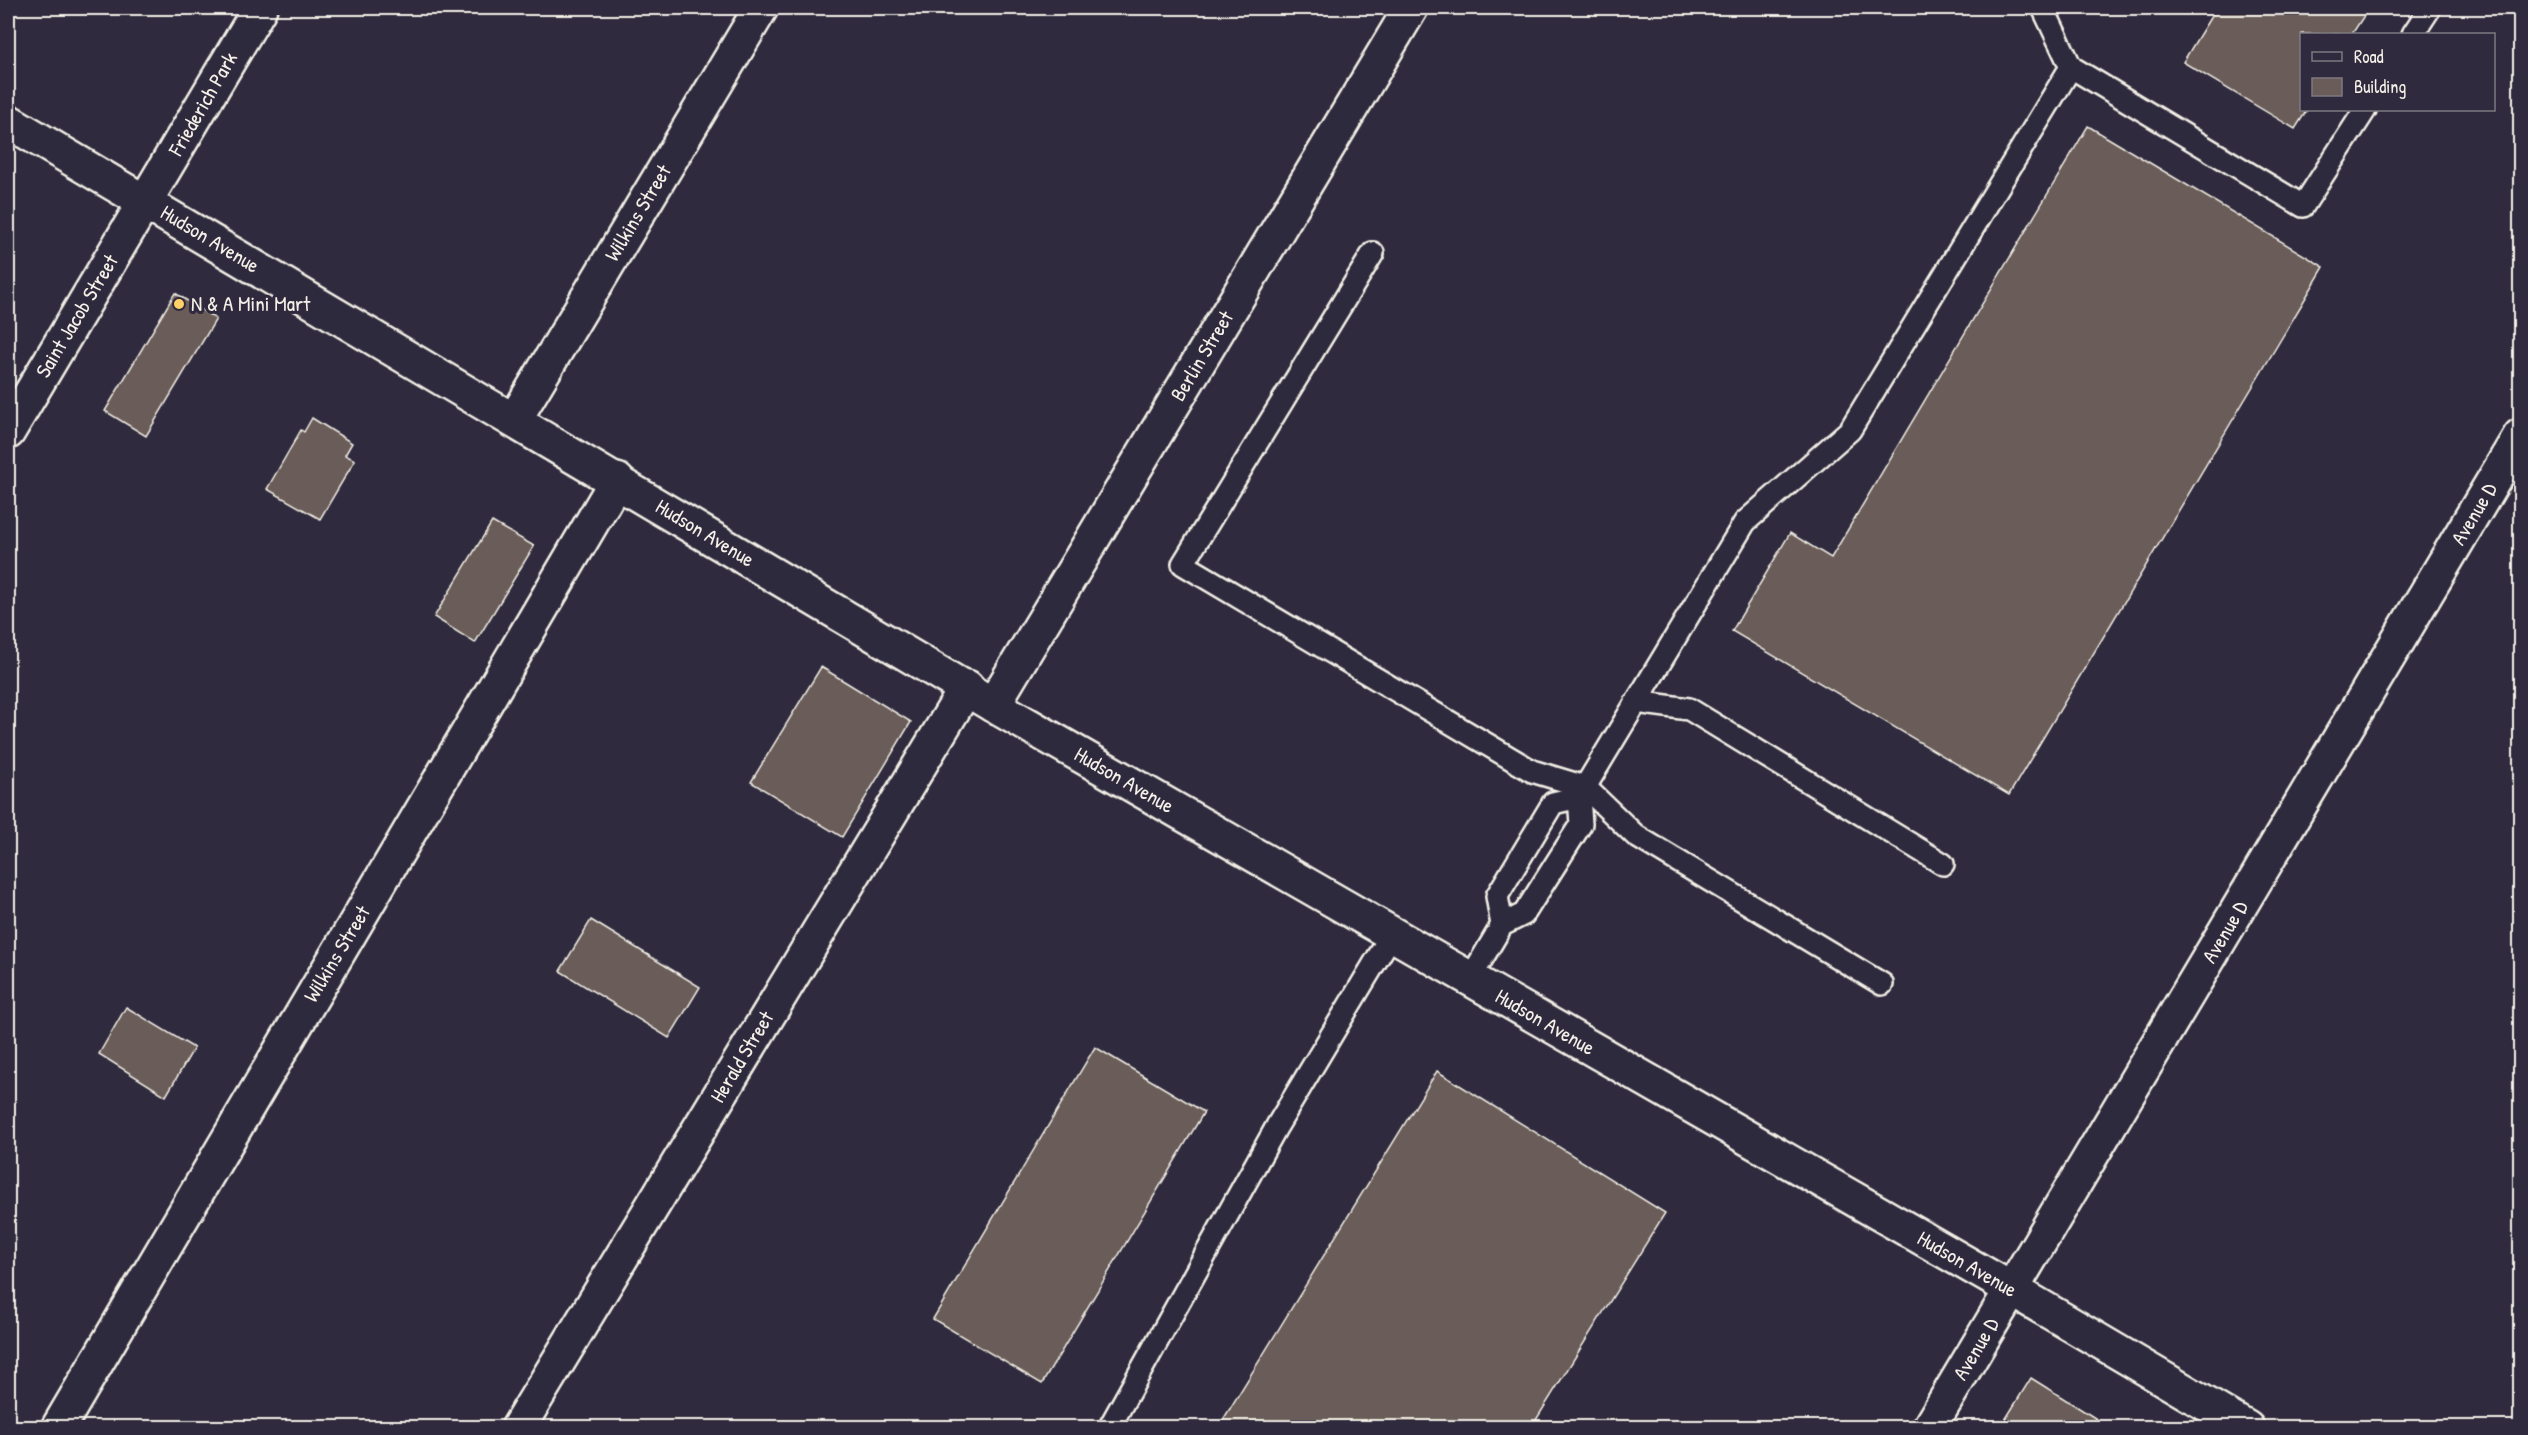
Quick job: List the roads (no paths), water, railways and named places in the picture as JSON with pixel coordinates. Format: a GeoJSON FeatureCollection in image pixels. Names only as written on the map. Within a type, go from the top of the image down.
{"type":"FeatureCollection","features":[{"type":"Feature","properties":{"kind":"street","name":"Friederich Park"},"geometry":{"type":"LineString","coordinates":[[146,201],[260,8]]}},
{"type":"Feature","properties":{"kind":"street","name":"Wilkins Street"},"geometry":{"type":"LineString","coordinates":[[514,419],[761,8]]}},
{"type":"Feature","properties":{"kind":"street","name":"Berlin Street"},"geometry":{"type":"LineString","coordinates":[[993,705],[1411,8]]}},
{"type":"Feature","properties":{"kind":"street","name":"Hudson Avenue"},"geometry":{"type":"LineString","coordinates":[[8,121],[967,687],[993,705],[2011,1289],[2246,1428]]}},
{"type":"Feature","properties":{"kind":"street","name":"Saint Jacob Street"},"geometry":{"type":"LineString","coordinates":[[8,432],[146,201]]}},
{"type":"Feature","properties":{"kind":"street","name":"Avenue D"},"geometry":{"type":"LineString","coordinates":[[1929,1428],[2520,436]]}},
{"type":"Feature","properties":{"kind":"street","name":"Wilkins Street"},"geometry":{"type":"LineString","coordinates":[[58,1428],[616,480]]}},
{"type":"Feature","properties":{"kind":"street","name":"Herald Street"},"geometry":{"type":"LineString","coordinates":[[518,1428],[967,687]]}},
{"type":"Feature","properties":{"kind":"lane"},"geometry":{"type":"LineString","coordinates":[[2043,8],[2071,67],[2303,207],[2364,111]]}},
{"type":"Feature","properties":{"kind":"lane"},"geometry":{"type":"LineString","coordinates":[[2414,33],[2430,8]]}},
{"type":"Feature","properties":{"kind":"lane"},"geometry":{"type":"LineString","coordinates":[[1470,978],[1502,925],[1524,914],[1581,824],[1582,792],[1745,522],[1850,430],[2071,67]]}},
{"type":"Feature","properties":{"kind":"lane"},"geometry":{"type":"LineString","coordinates":[[1373,253],[1183,564],[1532,771],[1582,792],[1636,836],[1882,984]]}},
{"type":"Feature","properties":{"kind":"lane"},"geometry":{"type":"LineString","coordinates":[[1636,702],[1689,709],[1943,864]]}},
{"type":"Feature","properties":{"kind":"lane"},"geometry":{"type":"LineString","coordinates":[[1502,925],[1497,896],[1529,842],[1553,803],[1582,792]]}},
{"type":"Feature","properties":{"kind":"lane"},"geometry":{"type":"LineString","coordinates":[[1109,1428],[1284,1114],[1392,934]]}},
{"type":"Feature","properties":{"kind":"place","name":"N & A Mini Mart"},"geometry":{"type":"Point","coordinates":[179,304]}}]}
